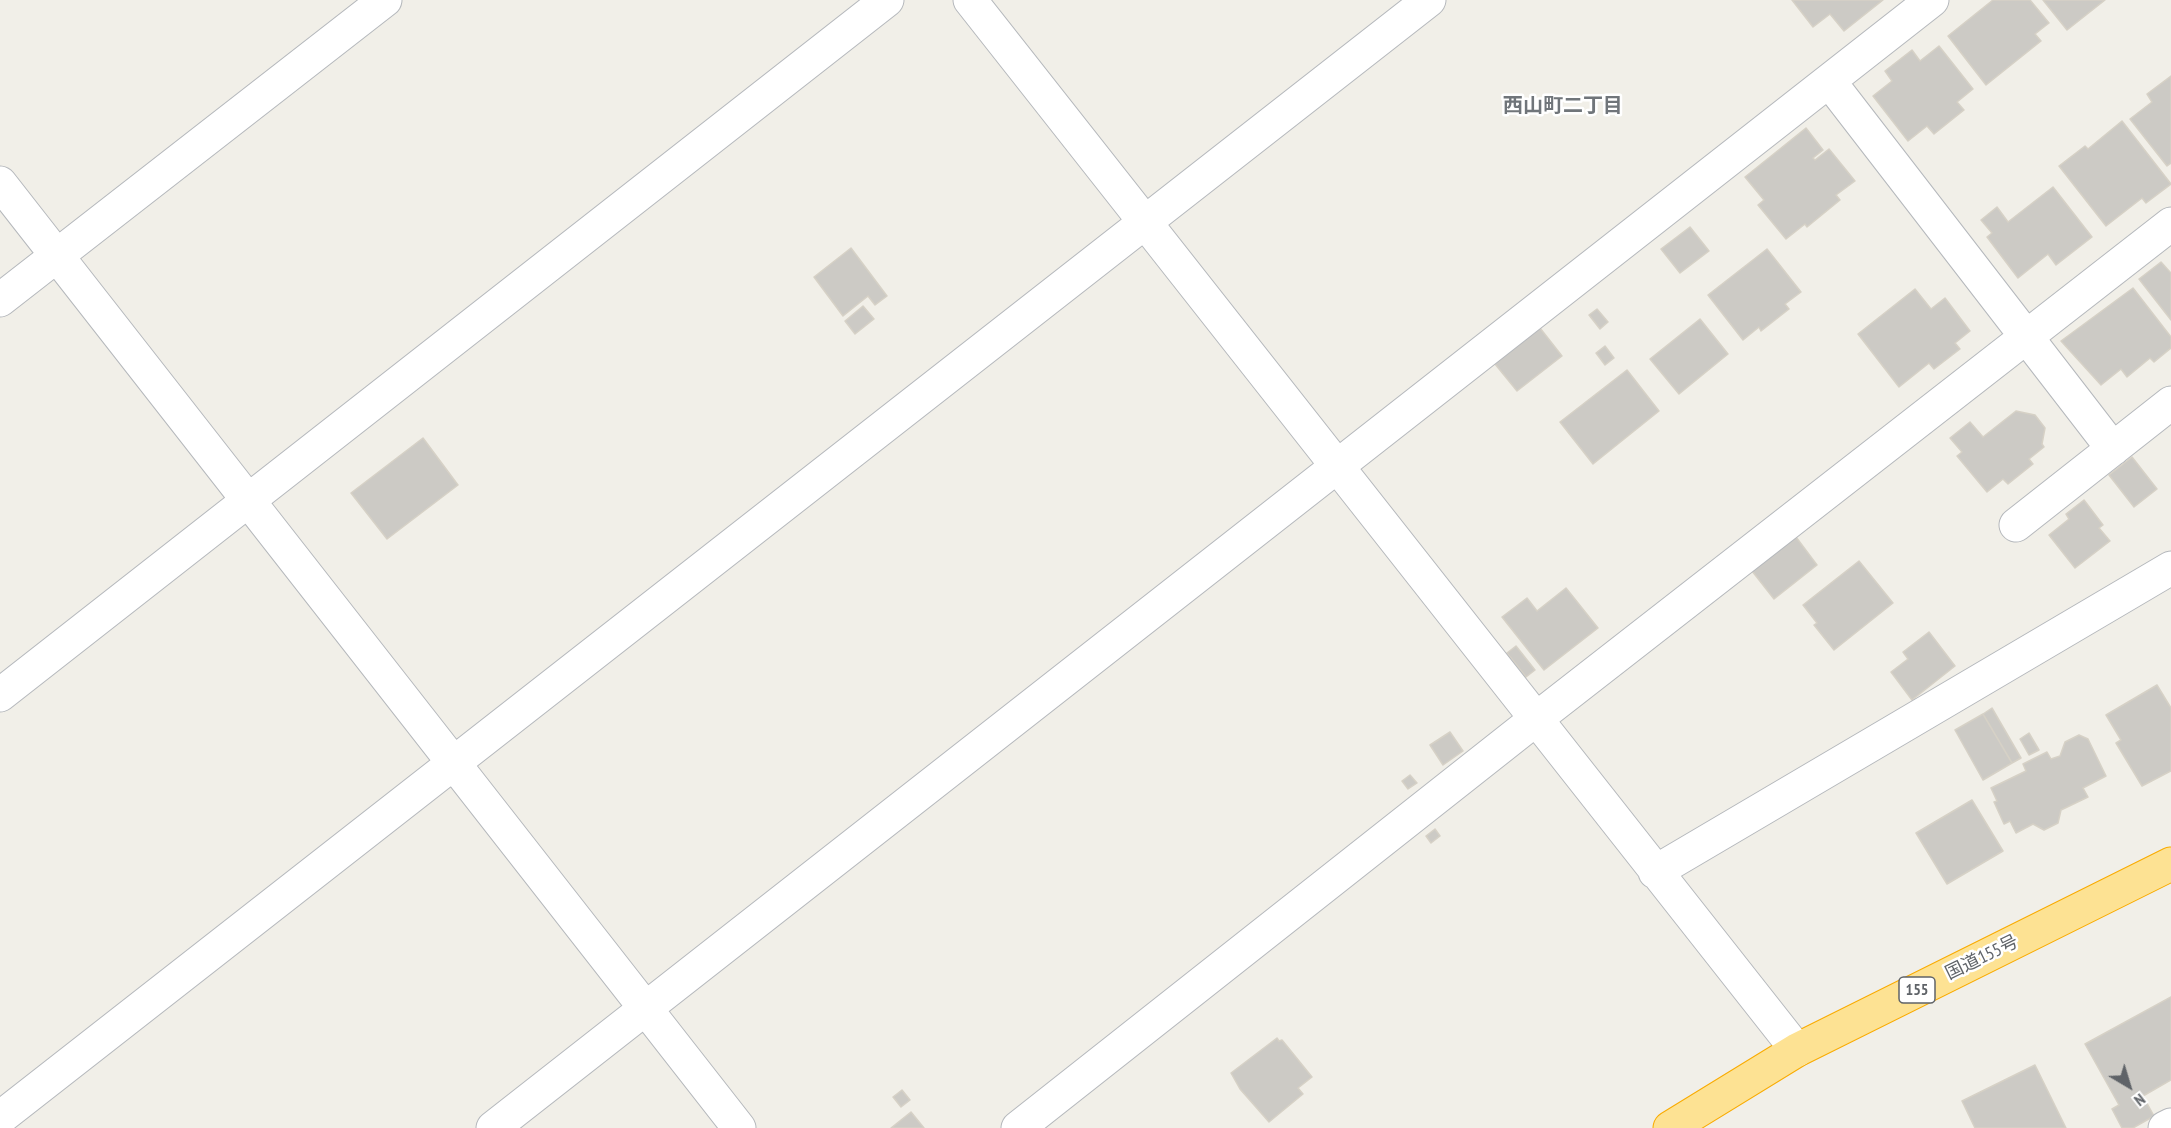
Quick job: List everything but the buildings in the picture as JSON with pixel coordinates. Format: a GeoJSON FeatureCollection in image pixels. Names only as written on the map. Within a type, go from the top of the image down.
{"type":"FeatureCollection","features":[{"type":"Feature","properties":{"kind":"highway","name":"国道155号"},"geometry":{"type":"LineString","coordinates":[[1670,1128],[1797,1050],[2171,864]]}},
{"type":"Feature","properties":{"kind":"street"},"geometry":{"type":"LineString","coordinates":[[0,300],[385,0]]}},
{"type":"Feature","properties":{"kind":"street"},"geometry":{"type":"LineString","coordinates":[[0,695],[887,0]]}},
{"type":"Feature","properties":{"kind":"street"},"geometry":{"type":"LineString","coordinates":[[970,0],[1797,1050]]}},
{"type":"Feature","properties":{"kind":"street"},"geometry":{"type":"LineString","coordinates":[[0,1118],[1429,0]]}},
{"type":"Feature","properties":{"kind":"street"},"geometry":{"type":"LineString","coordinates":[[493,1128],[1932,0]]}},
{"type":"Feature","properties":{"kind":"street"},"geometry":{"type":"LineString","coordinates":[[1829,81],[2113,449]]}},
{"type":"Feature","properties":{"kind":"street"},"geometry":{"type":"LineString","coordinates":[[0,183],[739,1128]]}},
{"type":"Feature","properties":{"kind":"street"},"geometry":{"type":"LineString","coordinates":[[1018,1128],[1536,719],[2171,224]]}},
{"type":"Feature","properties":{"kind":"street"},"geometry":{"type":"LineString","coordinates":[[2016,525],[2171,404]]}},
{"type":"Feature","properties":{"kind":"street"},"geometry":{"type":"LineString","coordinates":[[1655,872],[2171,568]]}},
{"type":"Feature","properties":{"kind":"street"},"geometry":{"type":"LineString","coordinates":[[2165,1128],[2171,1125]]}},
{"type":"Feature","properties":{"kind":"district","name":"西山町二丁目"},"geometry":{"type":"Point","coordinates":[1563,106]}}]}
